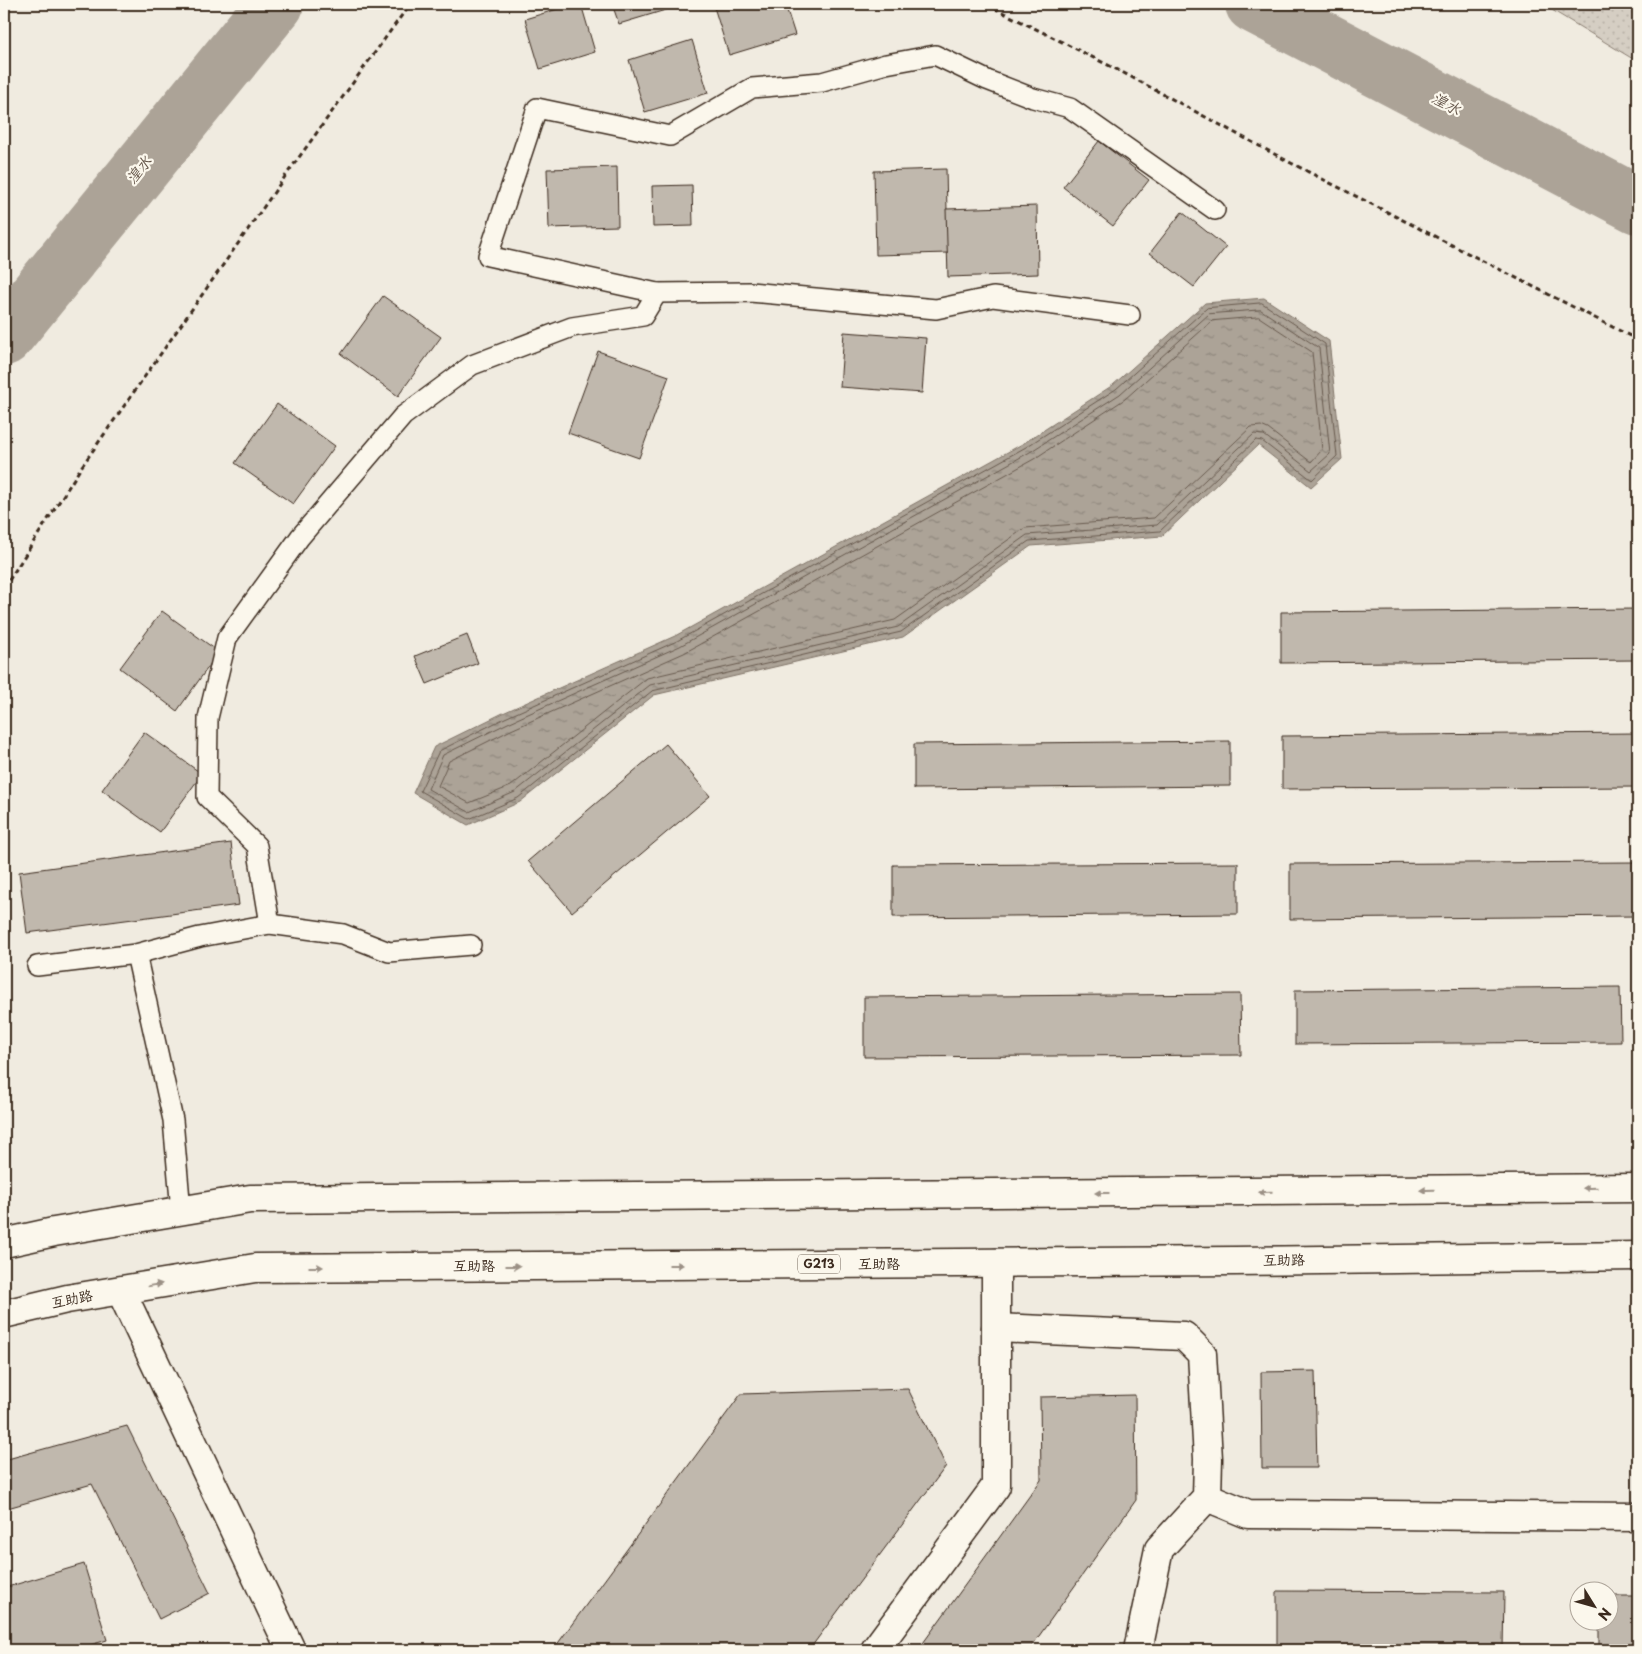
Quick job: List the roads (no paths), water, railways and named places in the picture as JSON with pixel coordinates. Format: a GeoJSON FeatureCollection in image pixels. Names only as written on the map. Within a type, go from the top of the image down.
{"type":"FeatureCollection","features":[{"type":"Feature","properties":{"kind":"main road"},"geometry":{"type":"LineString","coordinates":[[4,1243],[54,1232],[250,1199],[1638,1188]]}},
{"type":"Feature","properties":{"kind":"main road","name":"互助路"},"geometry":{"type":"LineString","coordinates":[[4,1314],[67,1299],[255,1268],[1638,1256]]}},
{"type":"Feature","properties":{"kind":"main road"},"geometry":{"type":"LineString","coordinates":[[875,1650],[996,1486],[996,1263]]}},
{"type":"Feature","properties":{"kind":"main road"},"geometry":{"type":"LineString","coordinates":[[121,1290],[291,1650]]}},
{"type":"Feature","properties":{"kind":"main road"},"geometry":{"type":"LineString","coordinates":[[996,1328],[1184,1336],[1202,1354],[1208,1459],[1207,1497],[1159,1549],[1138,1650]]}},
{"type":"Feature","properties":{"kind":"main road"},"geometry":{"type":"LineString","coordinates":[[1207,1497],[1248,1514],[1638,1518]]}},
{"type":"Feature","properties":{"kind":"lane"},"geometry":{"type":"LineString","coordinates":[[1130,315],[993,297],[936,308],[750,292],[657,293],[488,256],[537,108],[670,136],[752,88],[822,82],[886,64],[935,55],[987,80],[1033,98],[1070,108],[1215,210]]}},
{"type":"Feature","properties":{"kind":"lane"},"geometry":{"type":"LineString","coordinates":[[270,924],[257,846],[206,797],[208,718],[227,638],[300,537],[403,416],[472,365],[572,327],[643,316],[657,293]]}},
{"type":"Feature","properties":{"kind":"lane"},"geometry":{"type":"LineString","coordinates":[[37,966],[136,954],[200,936],[270,924],[343,934],[390,952],[470,944]]}},
{"type":"Feature","properties":{"kind":"lane"},"geometry":{"type":"LineString","coordinates":[[136,954],[173,1120],[182,1211]]}},
{"type":"Feature","properties":{"kind":"water"},"geometry":{"type":"Polygon","coordinates":[[[1264,298],[1329,341],[1342,459],[1311,487],[1258,445],[1162,536],[1031,546],[903,637],[654,695],[520,802],[468,825],[413,793],[434,747],[503,713],[675,636],[1024,443],[1113,385],[1205,303],[1264,298]]]}},
{"type":"Feature","properties":{"kind":"waterway","name":"湟水"},"geometry":{"type":"LineString","coordinates":[[4,337],[275,4]]}},
{"type":"Feature","properties":{"kind":"waterway","name":"湟水"},"geometry":{"type":"LineString","coordinates":[[1254,4],[1638,205]]}}]}
